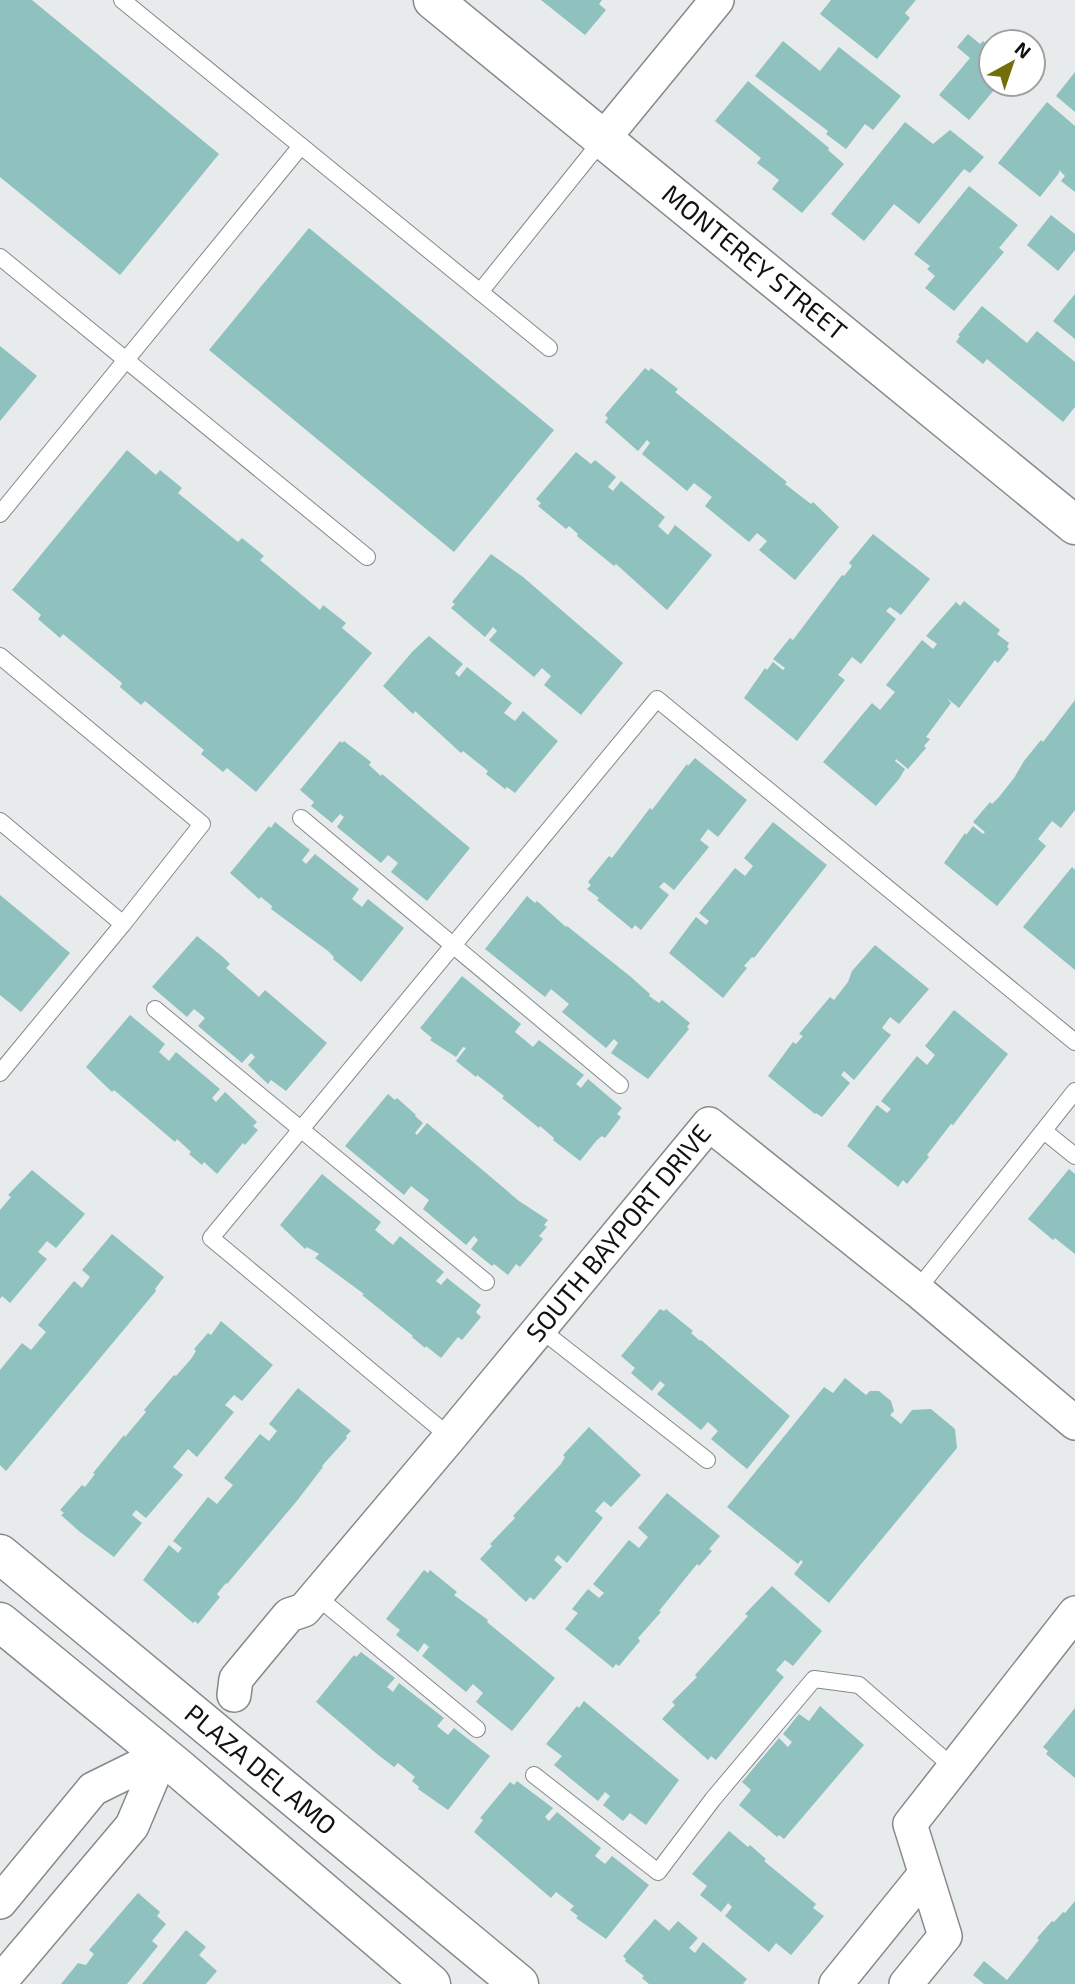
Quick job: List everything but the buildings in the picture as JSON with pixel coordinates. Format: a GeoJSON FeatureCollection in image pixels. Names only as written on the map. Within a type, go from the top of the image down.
{"type":"FeatureCollection","features":[{"type":"Feature","properties":{"kind":"main road","name":"MONTEREY STREET"},"geometry":{"type":"LineString","coordinates":[[432,0],[1075,524]]}},
{"type":"Feature","properties":{"kind":"main road","name":"PLAZA DEL AMO"},"geometry":{"type":"LineString","coordinates":[[0,1554],[519,1984]]}},
{"type":"Feature","properties":{"kind":"main road","name":"PLAZA DEL AMO"},"geometry":{"type":"LineString","coordinates":[[0,1622],[169,1761],[431,1984]]}},
{"type":"Feature","properties":{"kind":"main road"},"geometry":{"type":"LineString","coordinates":[[169,1761],[209,1726]]}},
{"type":"Feature","properties":{"kind":"street"},"geometry":{"type":"LineString","coordinates":[[603,139],[717,0]]}},
{"type":"Feature","properties":{"kind":"street","name":"SOUTH BAYPORT DRIVE"},"geometry":{"type":"LineString","coordinates":[[209,1726],[234,1695],[251,1689],[302,1626],[310,1602],[709,1124],[916,1290],[1075,1423]]}},
{"type":"Feature","properties":{"kind":"street"},"geometry":{"type":"LineString","coordinates":[[906,1984],[945,1936],[910,1824],[1075,1613]]}},
{"type":"Feature","properties":{"kind":"street"},"geometry":{"type":"LineString","coordinates":[[59,1913],[10,1889],[93,1789],[169,1761]]}},
{"type":"Feature","properties":{"kind":"street"},"geometry":{"type":"LineString","coordinates":[[0,1982],[132,1826],[169,1761]]}},
{"type":"Feature","properties":{"kind":"street"},"geometry":{"type":"LineString","coordinates":[[836,1984],[925,1874]]}},
{"type":"Feature","properties":{"kind":"lane"},"geometry":{"type":"LineString","coordinates":[[122,0],[549,348]]}},
{"type":"Feature","properties":{"kind":"lane"},"geometry":{"type":"LineString","coordinates":[[480,292],[603,139]]}},
{"type":"Feature","properties":{"kind":"lane"},"geometry":{"type":"LineString","coordinates":[[0,514],[301,146]]}},
{"type":"Feature","properties":{"kind":"lane"},"geometry":{"type":"LineString","coordinates":[[0,257],[367,557]]}},
{"type":"Feature","properties":{"kind":"lane"},"geometry":{"type":"LineString","coordinates":[[0,656],[202,824],[0,1073]]}},
{"type":"Feature","properties":{"kind":"lane"},"geometry":{"type":"LineString","coordinates":[[450,1437],[211,1238],[657,699],[1075,1042]]}},
{"type":"Feature","properties":{"kind":"lane"},"geometry":{"type":"LineString","coordinates":[[300,818],[620,1085]]}},
{"type":"Feature","properties":{"kind":"lane"},"geometry":{"type":"LineString","coordinates":[[0,821],[122,924]]}},
{"type":"Feature","properties":{"kind":"lane"},"geometry":{"type":"LineString","coordinates":[[155,1009],[486,1282]]}},
{"type":"Feature","properties":{"kind":"lane"},"geometry":{"type":"LineString","coordinates":[[916,1290],[1075,1091]]}},
{"type":"Feature","properties":{"kind":"lane"},"geometry":{"type":"LineString","coordinates":[[1044,1130],[1075,1156]]}},
{"type":"Feature","properties":{"kind":"lane"},"geometry":{"type":"LineString","coordinates":[[540,1329],[707,1460]]}},
{"type":"Feature","properties":{"kind":"lane"},"geometry":{"type":"LineString","coordinates":[[310,1602],[477,1729]]}},
{"type":"Feature","properties":{"kind":"lane"},"geometry":{"type":"LineString","coordinates":[[534,1775],[658,1872],[713,1799],[814,1679],[859,1685],[954,1768]]}}]}
